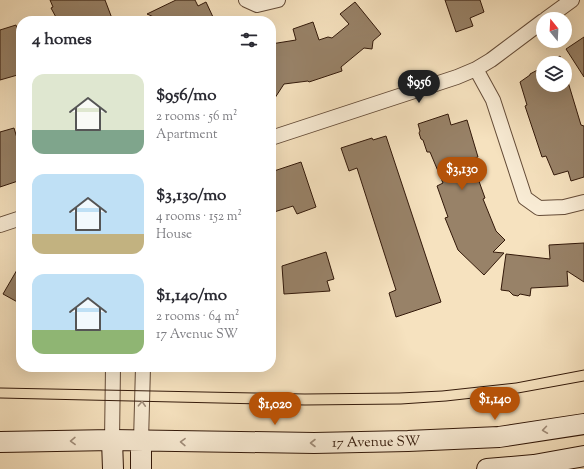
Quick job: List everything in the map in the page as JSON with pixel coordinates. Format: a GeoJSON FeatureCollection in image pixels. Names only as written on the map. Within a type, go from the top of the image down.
{"type":"FeatureCollection","features":[{"type":"Feature","properties":{"kind":"main road","name":"17 Avenue SW"},"geometry":{"type":"LineString","coordinates":[[0,442],[112,440],[314,443],[408,441],[499,437],[584,424]]}},
{"type":"Feature","properties":{"kind":"main road"},"geometry":{"type":"LineString","coordinates":[[112,440],[113,469]]}},
{"type":"Feature","properties":{"kind":"main road"},"geometry":{"type":"LineString","coordinates":[[141,441],[141,469]]}},
{"type":"Feature","properties":{"kind":"main road"},"geometry":{"type":"LineString","coordinates":[[487,469],[534,465],[584,456]]}},
{"type":"Feature","properties":{"kind":"street"},"geometry":{"type":"LineString","coordinates":[[246,0],[257,5],[278,0]]}},
{"type":"Feature","properties":{"kind":"street"},"geometry":{"type":"LineString","coordinates":[[556,12],[572,0]]}},
{"type":"Feature","properties":{"kind":"street"},"geometry":{"type":"LineString","coordinates":[[276,136],[446,82],[476,69],[536,26]]}},
{"type":"Feature","properties":{"kind":"street"},"geometry":{"type":"LineString","coordinates":[[476,69],[493,100],[525,198],[539,208],[564,207],[584,202]]}},
{"type":"Feature","properties":{"kind":"street"},"geometry":{"type":"LineString","coordinates":[[0,224],[16,219]]}},
{"type":"Feature","properties":{"kind":"street"},"geometry":{"type":"LineString","coordinates":[[112,440],[113,372]]}},
{"type":"Feature","properties":{"kind":"street"},"geometry":{"type":"LineString","coordinates":[[141,441],[144,372]]}},
{"type":"Feature","properties":{"kind":"building"},"geometry":{"type":"Polygon","coordinates":[[[50,0],[105,0],[111,16],[55,16],[51,8],[53,7],[50,0]]]}},
{"type":"Feature","properties":{"kind":"building"},"geometry":{"type":"Polygon","coordinates":[[[176,0],[195,0],[198,6],[206,2],[213,16],[152,16],[147,14],[176,0]]]}},
{"type":"Feature","properties":{"kind":"building"},"geometry":{"type":"Polygon","coordinates":[[[445,0],[480,0],[484,12],[470,18],[473,26],[456,32],[445,0]]]}},
{"type":"Feature","properties":{"kind":"building"},"geometry":{"type":"Polygon","coordinates":[[[355,2],[381,34],[373,41],[372,49],[364,48],[341,67],[342,71],[309,82],[284,84],[276,96],[276,43],[296,40],[293,29],[313,22],[319,40],[328,37],[332,38],[349,24],[340,14],[355,2]]]}},
{"type":"Feature","properties":{"kind":"building"},"geometry":{"type":"Polygon","coordinates":[[[16,25],[16,75],[0,80],[0,30],[16,25]]]}},
{"type":"Feature","properties":{"kind":"building"},"geometry":{"type":"Polygon","coordinates":[[[584,37],[584,77],[572,56],[566,49],[572,48],[572,45],[584,37]]]}},
{"type":"Feature","properties":{"kind":"building"},"geometry":{"type":"Polygon","coordinates":[[[536,71],[536,92],[571,92],[581,125],[584,126],[584,177],[571,181],[568,171],[554,175],[546,156],[542,157],[525,106],[527,105],[520,82],[536,71]]]}},
{"type":"Feature","properties":{"kind":"building"},"geometry":{"type":"Polygon","coordinates":[[[448,114],[451,125],[467,120],[478,157],[471,159],[485,198],[483,199],[496,231],[505,240],[493,252],[504,253],[484,275],[458,250],[445,218],[448,217],[437,186],[443,183],[430,152],[427,152],[419,133],[420,131],[418,124],[448,114]]]}},
{"type":"Feature","properties":{"kind":"building"},"geometry":{"type":"Polygon","coordinates":[[[14,128],[16,135],[16,182],[0,187],[0,132],[14,128]]]}},
{"type":"Feature","properties":{"kind":"building"},"geometry":{"type":"Polygon","coordinates":[[[386,136],[441,302],[396,317],[389,293],[396,290],[357,168],[349,171],[341,148],[372,138],[373,140],[386,136]]]}},
{"type":"Feature","properties":{"kind":"building"},"geometry":{"type":"Polygon","coordinates":[[[301,162],[316,207],[297,214],[293,206],[276,211],[276,170],[301,162]]]}},
{"type":"Feature","properties":{"kind":"building"},"geometry":{"type":"Polygon","coordinates":[[[584,243],[584,282],[567,271],[568,286],[531,288],[530,296],[520,294],[518,296],[513,295],[509,291],[501,290],[506,254],[550,259],[549,245],[584,243]]]}},
{"type":"Feature","properties":{"kind":"building"},"geometry":{"type":"Polygon","coordinates":[[[326,252],[334,279],[327,281],[330,291],[284,294],[282,266],[326,252]]]}},
{"type":"Feature","properties":{"kind":"building"},"geometry":{"type":"Polygon","coordinates":[[[16,272],[16,301],[3,294],[16,272]]]}},
{"type":"Feature","properties":{"kind":"tram line"},"geometry":{"type":"LineString","coordinates":[[0,388],[305,394],[399,393],[442,391],[516,383],[584,370]]}},
{"type":"Feature","properties":{"kind":"tram line"},"geometry":{"type":"LineString","coordinates":[[0,398],[305,405],[401,404],[446,401],[518,393],[584,381]]}}]}
